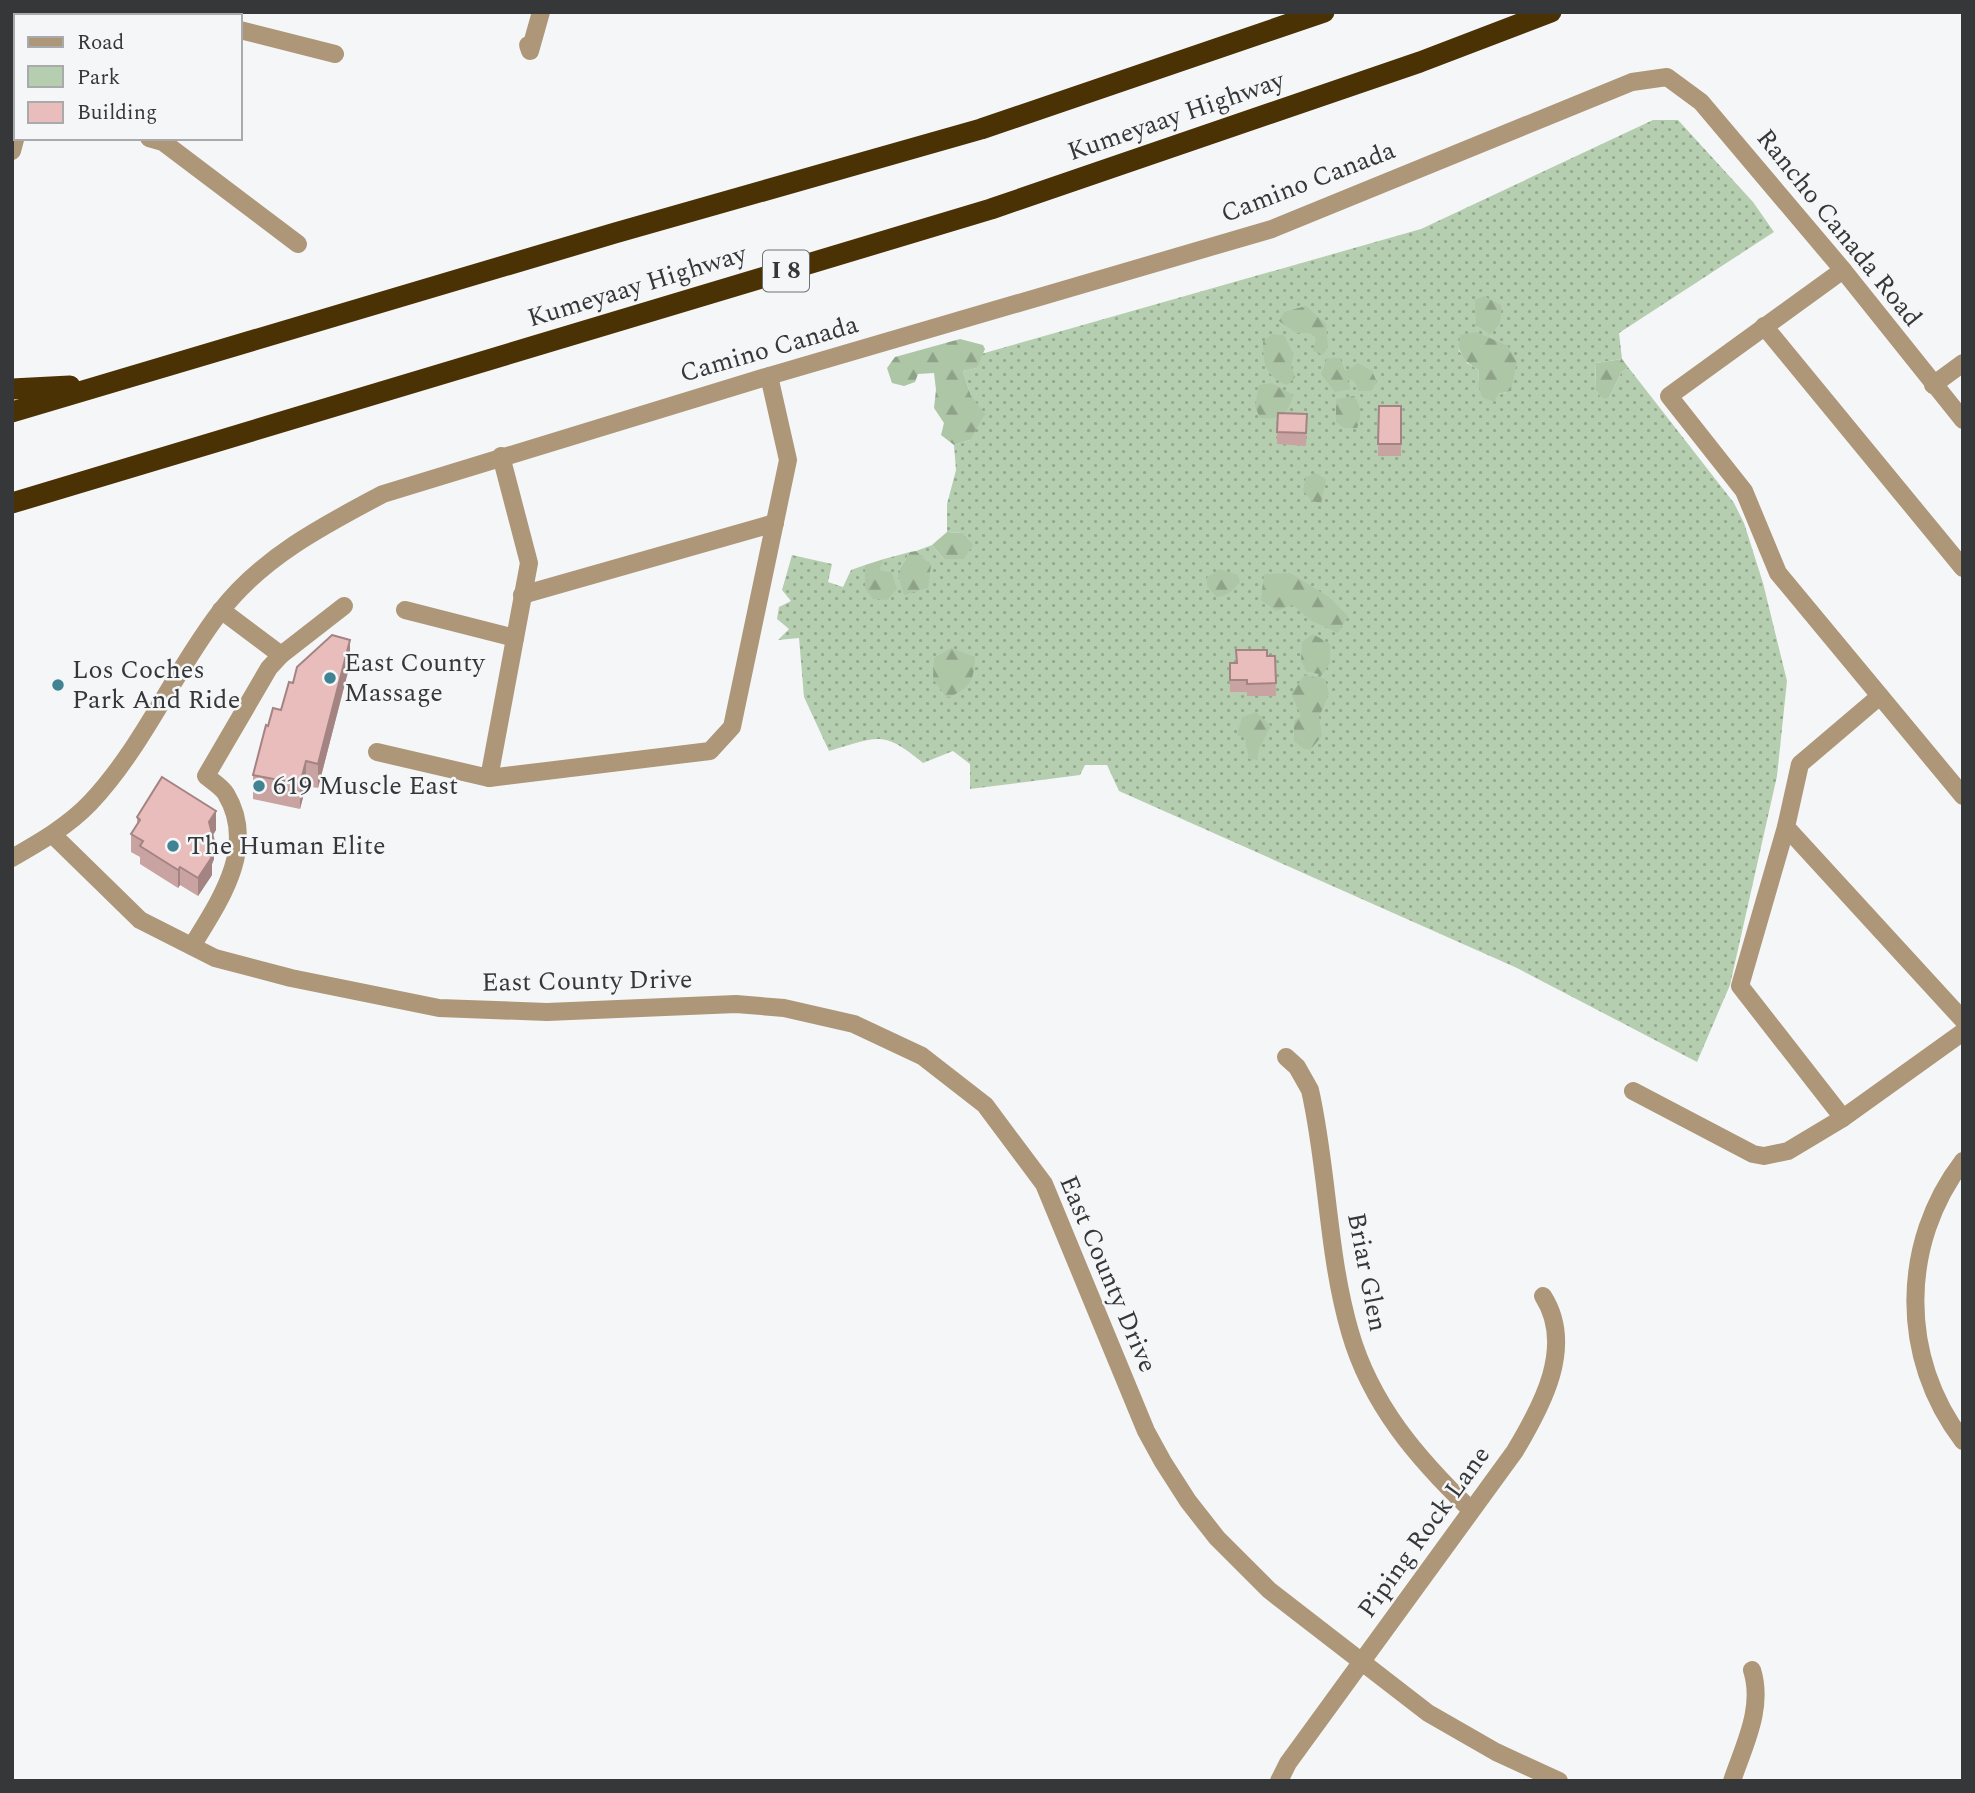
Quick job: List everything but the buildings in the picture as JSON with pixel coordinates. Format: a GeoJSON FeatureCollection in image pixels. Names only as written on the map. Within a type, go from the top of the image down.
{"type":"FeatureCollection","features":[{"type":"Feature","properties":{"kind":"highway","name":"Kumeyaay Highway"},"geometry":{"type":"LineString","coordinates":[[12,412],[615,233],[981,129],[1324,12]]}},
{"type":"Feature","properties":{"kind":"highway","name":"Kumeyaay Highway"},"geometry":{"type":"LineString","coordinates":[[12,503],[991,209],[1420,62],[1550,12]]}},
{"type":"Feature","properties":{"kind":"highway"},"geometry":{"type":"LineString","coordinates":[[12,389],[103,384]]}},
{"type":"Feature","properties":{"kind":"street"},"geometry":{"type":"LineString","coordinates":[[528,45],[530,51],[541,12]]}},
{"type":"Feature","properties":{"kind":"street"},"geometry":{"type":"LineString","coordinates":[[242,31],[335,54]]}},
{"type":"Feature","properties":{"kind":"street","name":"Rancho Canada Road"},"geometry":{"type":"LineString","coordinates":[[1667,77],[1701,102],[1843,270],[1963,420]]}},
{"type":"Feature","properties":{"kind":"street","name":"Camino Canada"},"geometry":{"type":"LineString","coordinates":[[12,858],[53,835],[90,804],[122,764],[185,661],[221,610],[271,561],[327,524],[383,494],[500,456],[1272,229],[1632,82],[1667,77]]}},
{"type":"Feature","properties":{"kind":"street"},"geometry":{"type":"LineString","coordinates":[[159,140],[299,244]]}},
{"type":"Feature","properties":{"kind":"street"},"geometry":{"type":"LineString","coordinates":[[1843,270],[1669,396],[1744,491],[1778,573],[1963,796]]}},
{"type":"Feature","properties":{"kind":"street"},"geometry":{"type":"LineString","coordinates":[[1764,326],[1963,568]]}},
{"type":"Feature","properties":{"kind":"street"},"geometry":{"type":"LineString","coordinates":[[1933,385],[1963,363]]}},
{"type":"Feature","properties":{"kind":"street"},"geometry":{"type":"LineString","coordinates":[[377,752],[489,778],[710,751],[732,727],[788,460],[769,376]]}},
{"type":"Feature","properties":{"kind":"street"},"geometry":{"type":"LineString","coordinates":[[489,778],[529,562],[500,456]]}},
{"type":"Feature","properties":{"kind":"street"},"geometry":{"type":"LineString","coordinates":[[522,595],[775,523]]}},
{"type":"Feature","properties":{"kind":"street"},"geometry":{"type":"LineString","coordinates":[[192,946],[224,895],[235,868],[237,819],[225,793],[206,776],[270,668],[281,655],[344,606]]}},
{"type":"Feature","properties":{"kind":"street"},"geometry":{"type":"LineString","coordinates":[[221,610],[281,655]]}},
{"type":"Feature","properties":{"kind":"street"},"geometry":{"type":"LineString","coordinates":[[405,610],[514,638]]}},
{"type":"Feature","properties":{"kind":"street"},"geometry":{"type":"LineString","coordinates":[[1843,1118],[1740,986],[1786,827],[1800,764],[1880,696]]}},
{"type":"Feature","properties":{"kind":"street"},"geometry":{"type":"LineString","coordinates":[[1786,827],[1963,1020]]}},
{"type":"Feature","properties":{"kind":"street","name":"East County Drive"},"geometry":{"type":"LineString","coordinates":[[53,835],[140,920],[215,958],[291,978],[439,1008],[547,1012],[736,1004],[784,1008],[854,1024],[922,1056],[985,1105],[1044,1184],[1146,1431],[1188,1501],[1242,1565],[1269,1590],[1429,1713],[1462,1735],[1559,1781]]}},
{"type":"Feature","properties":{"kind":"street"},"geometry":{"type":"LineString","coordinates":[[1633,1091],[1753,1154],[1764,1156],[1788,1151],[1843,1118],[1963,1032]]}},
{"type":"Feature","properties":{"kind":"street","name":"Briar Glen"},"geometry":{"type":"LineString","coordinates":[[1286,1057],[1302,1073],[1310,1090],[1340,1289],[1355,1348],[1373,1387],[1402,1436],[1420,1459],[1471,1510]]}},
{"type":"Feature","properties":{"kind":"street"},"geometry":{"type":"LineString","coordinates":[[1963,1161],[1944,1187],[1926,1227],[1917,1267],[1914,1300],[1924,1368],[1946,1417],[1963,1441]]}},
{"type":"Feature","properties":{"kind":"street","name":"Piping Rock Lane"},"geometry":{"type":"LineString","coordinates":[[1279,1781],[1288,1763],[1527,1430],[1549,1381],[1556,1357],[1555,1319],[1543,1296]]}},
{"type":"Feature","properties":{"kind":"street"},"geometry":{"type":"LineString","coordinates":[[1732,1781],[1757,1704],[1752,1670]]}},
{"type":"Feature","properties":{"kind":"green space"},"geometry":{"type":"Polygon","coordinates":[[[1653,120],[1678,120],[1753,202],[1774,232],[1619,333],[1622,359],[1596,363],[1595,390],[1602,398],[1609,398],[1621,373],[1628,367],[1734,503],[1744,523],[1763,583],[1787,681],[1777,776],[1730,985],[1697,1062],[1517,968],[1119,791],[1107,765],[1085,765],[1080,775],[970,789],[970,764],[953,751],[923,763],[898,745],[879,739],[829,751],[804,697],[799,638],[778,640],[789,629],[777,619],[779,607],[791,601],[782,590],[792,555],[832,564],[828,582],[843,587],[851,570],[865,565],[865,589],[884,559],[910,552],[897,573],[905,594],[930,565],[916,551],[932,545],[944,559],[962,533],[947,532],[947,504],[956,470],[954,445],[970,440],[971,396],[963,371],[977,368],[981,354],[1421,229],[1653,120]],[[1458,349],[1467,363],[1479,370],[1478,383],[1498,394],[1511,391],[1458,349]]]}},
{"type":"Feature","properties":{"kind":"green space"},"geometry":{"type":"Polygon","coordinates":[[[1484,296],[1501,305],[1500,321],[1490,334],[1476,325],[1475,300],[1484,296]]]}},
{"type":"Feature","properties":{"kind":"green space"},"geometry":{"type":"Polygon","coordinates":[[[1306,306],[1326,324],[1328,347],[1323,355],[1313,351],[1316,338],[1310,333],[1296,333],[1279,321],[1284,312],[1306,306]]]}},
{"type":"Feature","properties":{"kind":"green space"},"geometry":{"type":"Polygon","coordinates":[[[1476,332],[1508,346],[1517,362],[1511,391],[1498,394],[1494,402],[1482,397],[1478,383],[1479,370],[1465,360],[1460,352],[1460,335],[1476,332]]]}},
{"type":"Feature","properties":{"kind":"green space"},"geometry":{"type":"Polygon","coordinates":[[[1272,334],[1284,335],[1294,355],[1291,365],[1295,377],[1287,385],[1274,378],[1265,363],[1263,342],[1272,334]]]}},
{"type":"Feature","properties":{"kind":"green space"},"geometry":{"type":"Polygon","coordinates":[[[960,339],[983,345],[985,349],[977,368],[963,371],[971,396],[985,414],[970,440],[954,445],[941,435],[944,423],[934,408],[934,373],[918,374],[915,382],[904,386],[892,383],[887,368],[895,357],[960,339]]]}},
{"type":"Feature","properties":{"kind":"green space"},"geometry":{"type":"Polygon","coordinates":[[[1327,358],[1340,358],[1345,371],[1358,363],[1372,371],[1377,382],[1371,391],[1359,391],[1354,381],[1347,379],[1351,389],[1335,392],[1321,374],[1327,358]]]}},
{"type":"Feature","properties":{"kind":"green space"},"geometry":{"type":"Polygon","coordinates":[[[1622,359],[1628,367],[1621,373],[1609,398],[1602,398],[1595,390],[1596,363],[1622,359]]]}},
{"type":"Feature","properties":{"kind":"green space"},"geometry":{"type":"Polygon","coordinates":[[[1272,383],[1293,395],[1291,402],[1282,415],[1260,418],[1255,406],[1259,385],[1272,383]]]}},
{"type":"Feature","properties":{"kind":"green space"},"geometry":{"type":"Polygon","coordinates":[[[1354,396],[1360,411],[1359,424],[1357,428],[1344,428],[1336,422],[1336,399],[1354,396]]]}},
{"type":"Feature","properties":{"kind":"green space"},"geometry":{"type":"Polygon","coordinates":[[[1316,473],[1326,480],[1321,503],[1312,501],[1303,491],[1306,477],[1316,473]]]}},
{"type":"Feature","properties":{"kind":"green space"},"geometry":{"type":"Polygon","coordinates":[[[947,532],[962,533],[973,545],[964,559],[944,559],[932,545],[947,532]]]}},
{"type":"Feature","properties":{"kind":"green space"},"geometry":{"type":"Polygon","coordinates":[[[916,551],[931,565],[928,588],[904,595],[897,573],[910,552],[916,551]]]}},
{"type":"Feature","properties":{"kind":"green space"},"geometry":{"type":"Polygon","coordinates":[[[884,559],[879,570],[892,573],[897,589],[887,600],[873,599],[865,588],[865,565],[884,559]]]}},
{"type":"Feature","properties":{"kind":"green space"},"geometry":{"type":"Polygon","coordinates":[[[1220,569],[1238,575],[1240,582],[1227,594],[1216,597],[1207,586],[1207,577],[1220,569]]]}},
{"type":"Feature","properties":{"kind":"green space"},"geometry":{"type":"Polygon","coordinates":[[[1290,573],[1329,597],[1348,616],[1338,633],[1310,620],[1293,605],[1276,611],[1261,600],[1264,574],[1290,573]]]}},
{"type":"Feature","properties":{"kind":"green space"},"geometry":{"type":"Polygon","coordinates":[[[1313,634],[1330,644],[1330,663],[1322,675],[1306,671],[1301,661],[1302,642],[1313,634]]]}},
{"type":"Feature","properties":{"kind":"green space"},"geometry":{"type":"Polygon","coordinates":[[[951,648],[975,657],[969,683],[961,691],[947,698],[933,679],[934,658],[951,648]]]}},
{"type":"Feature","properties":{"kind":"green space"},"geometry":{"type":"Polygon","coordinates":[[[1305,675],[1325,679],[1329,694],[1319,717],[1322,736],[1310,750],[1294,741],[1294,721],[1301,716],[1291,693],[1305,675]]]}},
{"type":"Feature","properties":{"kind":"green space"},"geometry":{"type":"Polygon","coordinates":[[[1256,712],[1271,726],[1259,749],[1257,760],[1249,759],[1245,738],[1237,735],[1242,717],[1256,712]]]}},
{"type":"Feature","properties":{"kind":"place","name":"East County Massage"},"geometry":{"type":"Point","coordinates":[330,678]}},
{"type":"Feature","properties":{"kind":"place","name":"Los Coches Park And Ride"},"geometry":{"type":"Point","coordinates":[58,685]}},
{"type":"Feature","properties":{"kind":"place","name":"619 Muscle East"},"geometry":{"type":"Point","coordinates":[259,786]}},
{"type":"Feature","properties":{"kind":"place","name":"The Human Elite"},"geometry":{"type":"Point","coordinates":[173,846]}}]}
